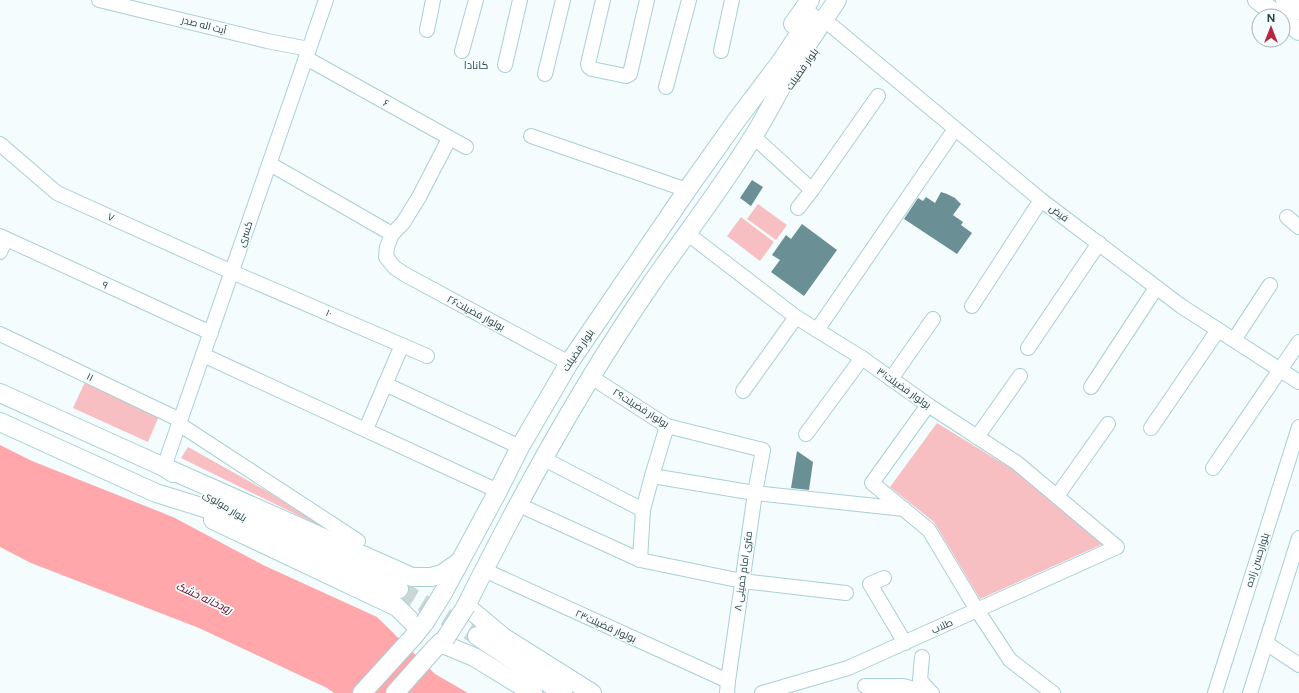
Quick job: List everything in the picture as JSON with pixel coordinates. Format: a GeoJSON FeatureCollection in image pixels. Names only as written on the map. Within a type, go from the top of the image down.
{"type":"FeatureCollection","features":[{"type":"Feature","properties":{"kind":"main road","name":"بلوار فضیلت"},"geometry":{"type":"LineString","coordinates":[[736,121],[773,53],[810,0]]}},
{"type":"Feature","properties":{"kind":"main road","name":"بلوار فضیلت"},"geometry":{"type":"LineString","coordinates":[[754,137],[787,64],[822,0]]}},
{"type":"Feature","properties":{"kind":"main road","name":"بلوار فضیلت"},"geometry":{"type":"LineString","coordinates":[[362,693],[419,629],[443,593],[520,447],[569,363],[687,190],[736,121],[787,64],[837,0]]}},
{"type":"Feature","properties":{"kind":"main road","name":"بلوار فضیلت"},"geometry":{"type":"LineString","coordinates":[[395,693],[440,644],[466,606],[544,459],[591,377],[651,284],[688,234],[849,0]]}},
{"type":"Feature","properties":{"kind":"main road"},"geometry":{"type":"LineString","coordinates":[[1257,0],[1268,8]]}},
{"type":"Feature","properties":{"kind":"main road"},"geometry":{"type":"LineString","coordinates":[[1285,0],[1299,10]]}},
{"type":"Feature","properties":{"kind":"main road"},"geometry":{"type":"LineString","coordinates":[[633,271],[651,284]]}},
{"type":"Feature","properties":{"kind":"main road","name":"بلوار مولوی"},"geometry":{"type":"LineString","coordinates":[[0,393],[164,467],[250,522]]}},
{"type":"Feature","properties":{"kind":"main road","name":"بلوار مولوی"},"geometry":{"type":"LineString","coordinates":[[0,422],[156,493],[250,522]]}},
{"type":"Feature","properties":{"kind":"main road"},"geometry":{"type":"LineString","coordinates":[[164,467],[412,577],[431,577],[442,574],[461,561]]}},
{"type":"Feature","properties":{"kind":"main road"},"geometry":{"type":"LineString","coordinates":[[156,493],[397,607],[419,629]]}},
{"type":"Feature","properties":{"kind":"main road"},"geometry":{"type":"LineString","coordinates":[[250,522],[399,589]]}},
{"type":"Feature","properties":{"kind":"main road"},"geometry":{"type":"LineString","coordinates":[[466,606],[503,637],[592,693]]}},
{"type":"Feature","properties":{"kind":"main road"},"geometry":{"type":"LineString","coordinates":[[478,636],[564,693]]}},
{"type":"Feature","properties":{"kind":"main road"},"geometry":{"type":"LineString","coordinates":[[440,644],[474,657],[533,693]]}},
{"type":"Feature","properties":{"kind":"street","name":"آیت اله صدر"},"geometry":{"type":"LineString","coordinates":[[99,0],[267,40],[308,54]]}},
{"type":"Feature","properties":{"kind":"street","name":"کسری"},"geometry":{"type":"LineString","coordinates":[[164,467],[326,0]]}},
{"type":"Feature","properties":{"kind":"street"},"geometry":{"type":"LineString","coordinates":[[427,30],[433,0]]}},
{"type":"Feature","properties":{"kind":"street"},"geometry":{"type":"LineString","coordinates":[[462,51],[476,0]]}},
{"type":"Feature","properties":{"kind":"street"},"geometry":{"type":"LineString","coordinates":[[505,65],[520,0]]}},
{"type":"Feature","properties":{"kind":"street"},"geometry":{"type":"LineString","coordinates":[[545,74],[564,0]]}},
{"type":"Feature","properties":{"kind":"street"},"geometry":{"type":"LineString","coordinates":[[603,0],[588,64],[592,70],[626,76],[630,74],[647,0]]}},
{"type":"Feature","properties":{"kind":"street"},"geometry":{"type":"LineString","coordinates":[[666,87],[689,0]]}},
{"type":"Feature","properties":{"kind":"street"},"geometry":{"type":"LineString","coordinates":[[721,51],[732,0]]}},
{"type":"Feature","properties":{"kind":"street","name":"فیض"},"geometry":{"type":"LineString","coordinates":[[832,26],[1041,200],[1156,288],[1181,306],[1299,382]]}},
{"type":"Feature","properties":{"kind":"street","name":"۶"},"geometry":{"type":"LineString","coordinates":[[308,54],[449,139],[466,147]]}},
{"type":"Feature","properties":{"kind":"street"},"geometry":{"type":"LineString","coordinates":[[798,208],[878,96]]}},
{"type":"Feature","properties":{"kind":"street"},"geometry":{"type":"LineString","coordinates":[[817,330],[955,129]]}},
{"type":"Feature","properties":{"kind":"street"},"geometry":{"type":"LineString","coordinates":[[531,136],[687,190]]}},
{"type":"Feature","properties":{"kind":"street"},"geometry":{"type":"LineString","coordinates":[[754,137],[812,190]]}},
{"type":"Feature","properties":{"kind":"street"},"geometry":{"type":"LineString","coordinates":[[270,164],[392,234],[403,223],[419,197],[449,139]]}},
{"type":"Feature","properties":{"kind":"street","name":"۷"},"geometry":{"type":"LineString","coordinates":[[0,144],[58,192],[232,272]]}},
{"type":"Feature","properties":{"kind":"street"},"geometry":{"type":"LineString","coordinates":[[972,306],[1041,200]]}},
{"type":"Feature","properties":{"kind":"street"},"geometry":{"type":"LineString","coordinates":[[1287,217],[1299,226]]}},
{"type":"Feature","properties":{"kind":"street","name":"بولوار فضیلت۲۶"},"geometry":{"type":"LineString","coordinates":[[392,234],[386,247],[386,258],[395,268],[569,363]]}},
{"type":"Feature","properties":{"kind":"street","name":"بولوار فضیلت۳۱"},"geometry":{"type":"LineString","coordinates":[[688,234],[796,317],[862,358],[928,405],[1017,463],[1116,547]]}},
{"type":"Feature","properties":{"kind":"street"},"geometry":{"type":"LineString","coordinates":[[0,252],[3,237]]}},
{"type":"Feature","properties":{"kind":"street","name":"۹"},"geometry":{"type":"LineString","coordinates":[[3,237],[211,333]]}},
{"type":"Feature","properties":{"kind":"street"},"geometry":{"type":"LineString","coordinates":[[1028,348],[1099,243]]}},
{"type":"Feature","properties":{"kind":"street","name":"۱۰"},"geometry":{"type":"LineString","coordinates":[[232,272],[427,356]]}},
{"type":"Feature","properties":{"kind":"street"},"geometry":{"type":"LineString","coordinates":[[1234,340],[1270,285]]}},
{"type":"Feature","properties":{"kind":"street"},"geometry":{"type":"LineString","coordinates":[[1091,387],[1156,288]]}},
{"type":"Feature","properties":{"kind":"street"},"geometry":{"type":"LineString","coordinates":[[743,391],[796,317]]}},
{"type":"Feature","properties":{"kind":"street"},"geometry":{"type":"LineString","coordinates":[[892,379],[933,319]]}},
{"type":"Feature","properties":{"kind":"street"},"geometry":{"type":"LineString","coordinates":[[1152,428],[1218,330]]}},
{"type":"Feature","properties":{"kind":"street","name":"۱۱"},"geometry":{"type":"LineString","coordinates":[[0,334],[180,422],[358,541]]}},
{"type":"Feature","properties":{"kind":"street"},"geometry":{"type":"LineString","coordinates":[[1213,468],[1299,342]]}},
{"type":"Feature","properties":{"kind":"street"},"geometry":{"type":"LineString","coordinates":[[366,429],[402,345]]}},
{"type":"Feature","properties":{"kind":"street"},"geometry":{"type":"LineString","coordinates":[[203,355],[498,491]]}},
{"type":"Feature","properties":{"kind":"street"},"geometry":{"type":"LineString","coordinates":[[806,434],[862,358]]}},
{"type":"Feature","properties":{"kind":"street"},"geometry":{"type":"LineString","coordinates":[[977,436],[1020,376]]}},
{"type":"Feature","properties":{"kind":"street","name":"بولوار فضیلت۲۹"},"geometry":{"type":"LineString","coordinates":[[591,377],[667,426],[763,450]]}},
{"type":"Feature","properties":{"kind":"street"},"geometry":{"type":"LineString","coordinates":[[385,384],[520,447]]}},
{"type":"Feature","properties":{"kind":"street"},"geometry":{"type":"LineString","coordinates":[[928,405],[872,483],[929,530],[977,610],[1010,660],[1053,693]]}},
{"type":"Feature","properties":{"kind":"street"},"geometry":{"type":"LineString","coordinates":[[1057,496],[1108,424]]}},
{"type":"Feature","properties":{"kind":"street"},"geometry":{"type":"LineString","coordinates":[[640,560],[643,510],[667,426]]}},
{"type":"Feature","properties":{"kind":"street","name":"بلوارحسن زاده"},"geometry":{"type":"LineString","coordinates":[[1215,693],[1299,427]]}},
{"type":"Feature","properties":{"kind":"street","name":"۸ متری امام خمینی"},"geometry":{"type":"LineString","coordinates":[[727,687],[754,493],[763,450]]}},
{"type":"Feature","properties":{"kind":"street"},"geometry":{"type":"LineString","coordinates":[[544,459],[643,510]]}},
{"type":"Feature","properties":{"kind":"street"},"geometry":{"type":"LineString","coordinates":[[652,476],[754,493],[904,509]]}},
{"type":"Feature","properties":{"kind":"street"},"geometry":{"type":"LineString","coordinates":[[519,505],[640,560],[742,581],[846,593]]}},
{"type":"Feature","properties":{"kind":"street"},"geometry":{"type":"LineString","coordinates":[[1250,693],[1299,538]]}},
{"type":"Feature","properties":{"kind":"street","name":"طلاب"},"geometry":{"type":"LineString","coordinates":[[762,693],[848,668],[1116,547]]}},
{"type":"Feature","properties":{"kind":"street","name":"بولوار فضیلت۲۳"},"geometry":{"type":"LineString","coordinates":[[484,570],[727,687]]}},
{"type":"Feature","properties":{"kind":"street"},"geometry":{"type":"LineString","coordinates":[[884,578],[870,584],[904,643]]}},
{"type":"Feature","properties":{"kind":"street"},"geometry":{"type":"LineString","coordinates":[[1266,644],[1299,665]]}},
{"type":"Feature","properties":{"kind":"street"},"geometry":{"type":"LineString","coordinates":[[922,657],[920,680],[932,693]]}},
{"type":"Feature","properties":{"kind":"street"},"geometry":{"type":"LineString","coordinates":[[902,686],[920,680]]}},
{"type":"Feature","properties":{"kind":"street"},"geometry":{"type":"LineString","coordinates":[[865,686],[902,686],[932,693]]}},
{"type":"Feature","properties":{"kind":"shaded area"},"geometry":{"type":"Polygon","coordinates":[[[758,204],[787,225],[776,240],[747,219],[758,204]]]}},
{"type":"Feature","properties":{"kind":"shaded area"},"geometry":{"type":"Polygon","coordinates":[[[741,217],[774,242],[760,261],[727,236],[741,217]]]}},
{"type":"Feature","properties":{"kind":"shaded area"},"geometry":{"type":"Polygon","coordinates":[[[85,382],[159,416],[148,442],[73,408],[85,382]]]}},
{"type":"Feature","properties":{"kind":"shaded area"},"geometry":{"type":"Polygon","coordinates":[[[937,423],[1015,471],[1105,543],[980,599],[934,522],[890,487],[937,423]]]}},
{"type":"Feature","properties":{"kind":"shaded area"},"geometry":{"type":"Polygon","coordinates":[[[188,447],[324,523],[320,526],[181,458],[188,447]]]}},
{"type":"Feature","properties":{"kind":"water","name":"رودخانه خشک"},"geometry":{"type":"Polygon","coordinates":[[[0,445],[32,461],[173,517],[263,565],[377,617],[435,674],[468,693],[334,693],[327,688],[199,628],[31,563],[0,547],[0,445]]]}},
{"type":"Feature","properties":{"kind":"building"},"geometry":{"type":"Polygon","coordinates":[[[752,180],[763,187],[751,206],[740,198],[752,180]]]}},
{"type":"Feature","properties":{"kind":"building"},"geometry":{"type":"Polygon","coordinates":[[[941,192],[955,198],[961,204],[953,215],[963,222],[961,225],[972,233],[957,254],[904,219],[918,198],[923,201],[926,197],[935,203],[941,192]]]}},
{"type":"Feature","properties":{"kind":"building"},"geometry":{"type":"Polygon","coordinates":[[[802,224],[837,250],[804,296],[771,272],[780,260],[772,255],[786,235],[791,239],[802,224]]]}},
{"type":"Feature","properties":{"kind":"building"},"geometry":{"type":"Polygon","coordinates":[[[797,451],[813,462],[809,490],[791,488],[797,451]]]}},
{"type":"Feature","properties":{"kind":"tunnel"},"geometry":{"type":"LineString","coordinates":[[399,589],[477,636]]}},
{"type":"Feature","properties":{"kind":"district","name":"کانادا"},"geometry":{"type":"Point","coordinates":[476,65]}}]}
